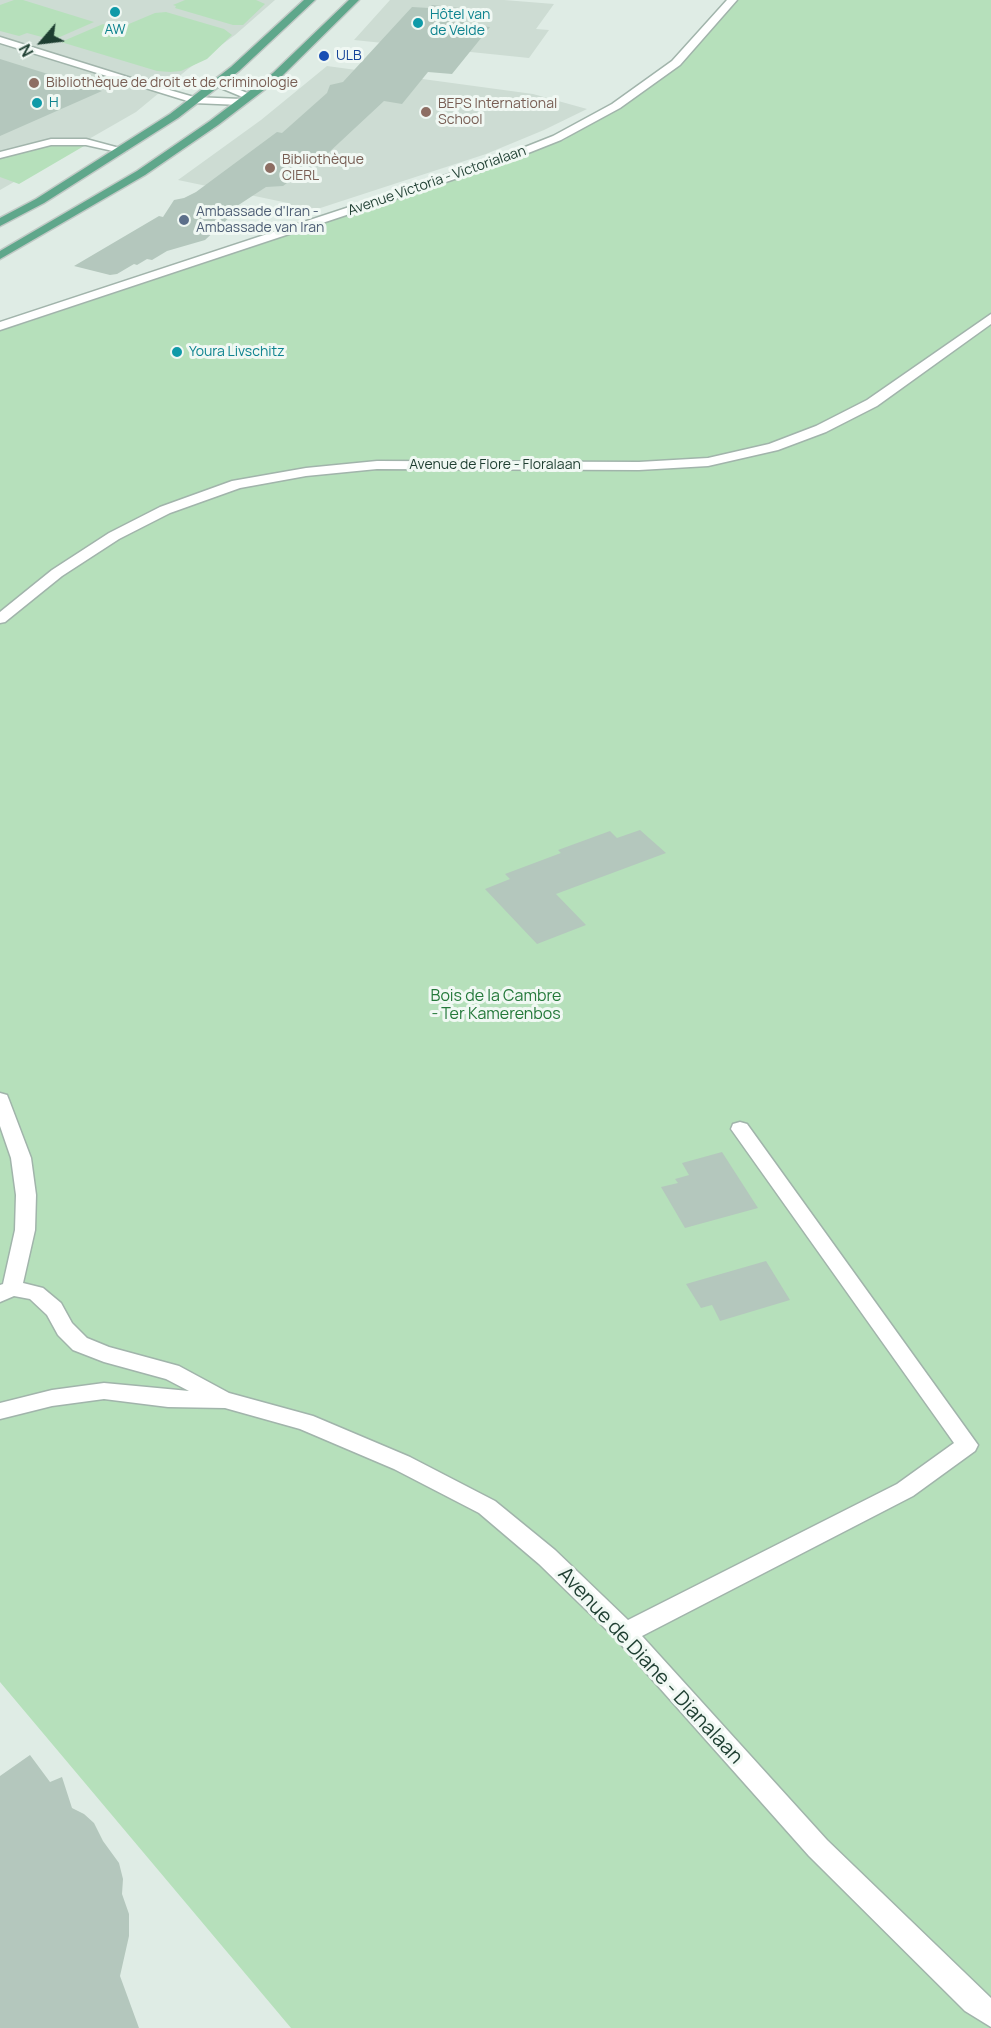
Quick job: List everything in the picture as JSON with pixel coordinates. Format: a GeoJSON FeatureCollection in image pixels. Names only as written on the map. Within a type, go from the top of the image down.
{"type":"FeatureCollection","features":[{"type":"Feature","properties":{"kind":"main road"},"geometry":{"type":"LineString","coordinates":[[0,223],[122,150],[194,100],[271,38],[310,0]]}},
{"type":"Feature","properties":{"kind":"main road"},"geometry":{"type":"LineString","coordinates":[[0,256],[141,173],[245,99],[284,68],[354,0]]}},
{"type":"Feature","properties":{"kind":"street","name":"Avenue Victoria - Victorialaan"},"geometry":{"type":"LineString","coordinates":[[0,326],[499,161],[556,138],[616,106],[676,63],[732,0]]}},
{"type":"Feature","properties":{"kind":"street"},"geometry":{"type":"LineString","coordinates":[[0,40],[194,100],[245,99]]}},
{"type":"Feature","properties":{"kind":"street"},"geometry":{"type":"LineString","coordinates":[[131,80],[217,83],[245,99]]}},
{"type":"Feature","properties":{"kind":"street"},"geometry":{"type":"LineString","coordinates":[[0,154],[51,142],[86,142],[122,150]]}},
{"type":"Feature","properties":{"kind":"street","name":"Avenue de Flore - Floralaan"},"geometry":{"type":"LineString","coordinates":[[0,619],[57,573],[114,536],[165,510],[237,484],[306,472],[377,465],[639,466],[708,462],[773,447],[821,429],[872,403],[991,318]]}},
{"type":"Feature","properties":{"kind":"street"},"geometry":{"type":"LineString","coordinates":[[0,1100],[21,1158],[26,1195],[25,1230],[6,1291],[36,1293],[54,1310],[65,1329],[80,1344],[104,1354],[172,1372],[225,1400]]}},
{"type":"Feature","properties":{"kind":"street"},"geometry":{"type":"LineString","coordinates":[[625,1633],[905,1490],[967,1445],[740,1129]]}},
{"type":"Feature","properties":{"kind":"street","name":"Avenue de Diane - Dianalaan"},"geometry":{"type":"LineString","coordinates":[[0,1411],[52,1398],[104,1391],[168,1399],[225,1400],[305,1422],[402,1463],[487,1508],[548,1557],[625,1633],[818,1848],[974,2002],[991,2014]]}},
{"type":"Feature","properties":{"kind":"shaded area"},"geometry":{"type":"Polygon","coordinates":[[[0,0],[275,0],[235,35],[188,69],[136,112],[0,190],[0,0]]]}},
{"type":"Feature","properties":{"kind":"shaded area"},"geometry":{"type":"Polygon","coordinates":[[[390,0],[504,0],[554,4],[536,29],[549,30],[529,58],[354,40],[390,0]]]}},
{"type":"Feature","properties":{"kind":"shaded area"},"geometry":{"type":"Polygon","coordinates":[[[327,66],[533,94],[587,109],[486,154],[305,213],[288,203],[178,180],[261,120],[327,66]]]}},
{"type":"Feature","properties":{"kind":"green space"},"geometry":{"type":"Polygon","coordinates":[[[14,0],[23,0],[94,22],[53,40],[27,33],[19,36],[0,31],[0,5],[14,0]]]}},
{"type":"Feature","properties":{"kind":"green space"},"geometry":{"type":"Polygon","coordinates":[[[185,0],[256,0],[265,4],[243,25],[233,25],[175,8],[176,6],[173,5],[185,0]]]}},
{"type":"Feature","properties":{"kind":"green space","name":"Bois de la Cambre - Ter Kamerenbos"},"geometry":{"type":"Polygon","coordinates":[[[736,0],[991,0],[991,2028],[291,2028],[0,1682],[0,329],[22,324],[505,163],[564,140],[682,61],[736,0]]]}},
{"type":"Feature","properties":{"kind":"green space"},"geometry":{"type":"Polygon","coordinates":[[[166,12],[224,29],[232,35],[207,59],[181,71],[170,72],[157,71],[61,42],[103,24],[117,29],[155,13],[166,12]]]}},
{"type":"Feature","properties":{"kind":"green space"},"geometry":{"type":"Polygon","coordinates":[[[74,143],[84,146],[19,184],[0,177],[0,158],[43,147],[74,143]]]}},
{"type":"Feature","properties":{"kind":"building"},"geometry":{"type":"Polygon","coordinates":[[[432,5],[468,9],[465,12],[473,13],[463,24],[490,27],[452,74],[428,72],[402,104],[384,101],[311,169],[308,167],[283,186],[266,187],[237,206],[233,214],[205,240],[167,251],[152,260],[147,259],[137,265],[134,264],[117,274],[110,275],[74,266],[159,216],[163,217],[174,200],[196,192],[277,132],[282,133],[327,93],[330,85],[343,82],[412,7],[429,8],[432,5]]]}},
{"type":"Feature","properties":{"kind":"building","name":"H"},"geometry":{"type":"Polygon","coordinates":[[[0,59],[102,91],[0,136],[0,59]]]}},
{"type":"Feature","properties":{"kind":"building"},"geometry":{"type":"Polygon","coordinates":[[[640,830],[666,853],[556,894],[586,925],[537,944],[485,889],[510,879],[505,874],[561,853],[558,850],[610,831],[617,838],[640,830]]]}},
{"type":"Feature","properties":{"kind":"building"},"geometry":{"type":"Polygon","coordinates":[[[722,1152],[758,1208],[685,1228],[661,1187],[678,1183],[675,1179],[689,1175],[682,1163],[722,1152]]]}},
{"type":"Feature","properties":{"kind":"building"},"geometry":{"type":"Polygon","coordinates":[[[766,1261],[790,1300],[720,1321],[712,1305],[701,1308],[686,1284],[766,1261]]]}},
{"type":"Feature","properties":{"kind":"building"},"geometry":{"type":"Polygon","coordinates":[[[30,1755],[50,1782],[62,1777],[72,1808],[84,1814],[94,1823],[103,1841],[119,1863],[123,1879],[122,1894],[129,1914],[129,1936],[120,1976],[139,2028],[0,2028],[0,1776],[30,1755]]]}},
{"type":"Feature","properties":{"kind":"place","name":"AW"},"geometry":{"type":"Point","coordinates":[115,12]}},
{"type":"Feature","properties":{"kind":"place","name":"Hôtel van de Velde"},"geometry":{"type":"Point","coordinates":[418,23]}},
{"type":"Feature","properties":{"kind":"place","name":"ULB"},"geometry":{"type":"Point","coordinates":[324,56]}},
{"type":"Feature","properties":{"kind":"place","name":"Bibliothèque de droit et de criminologie"},"geometry":{"type":"Point","coordinates":[34,83]}},
{"type":"Feature","properties":{"kind":"place","name":"H"},"geometry":{"type":"Point","coordinates":[37,103]}},
{"type":"Feature","properties":{"kind":"place","name":"BEPS International School"},"geometry":{"type":"Point","coordinates":[426,112]}},
{"type":"Feature","properties":{"kind":"place","name":"Bibliothèque CIERL"},"geometry":{"type":"Point","coordinates":[270,168]}},
{"type":"Feature","properties":{"kind":"place","name":"Ambassade d'Iran - Ambassade van Iran"},"geometry":{"type":"Point","coordinates":[184,220]}},
{"type":"Feature","properties":{"kind":"place","name":"Youra Livschitz"},"geometry":{"type":"Point","coordinates":[177,352]}}]}
